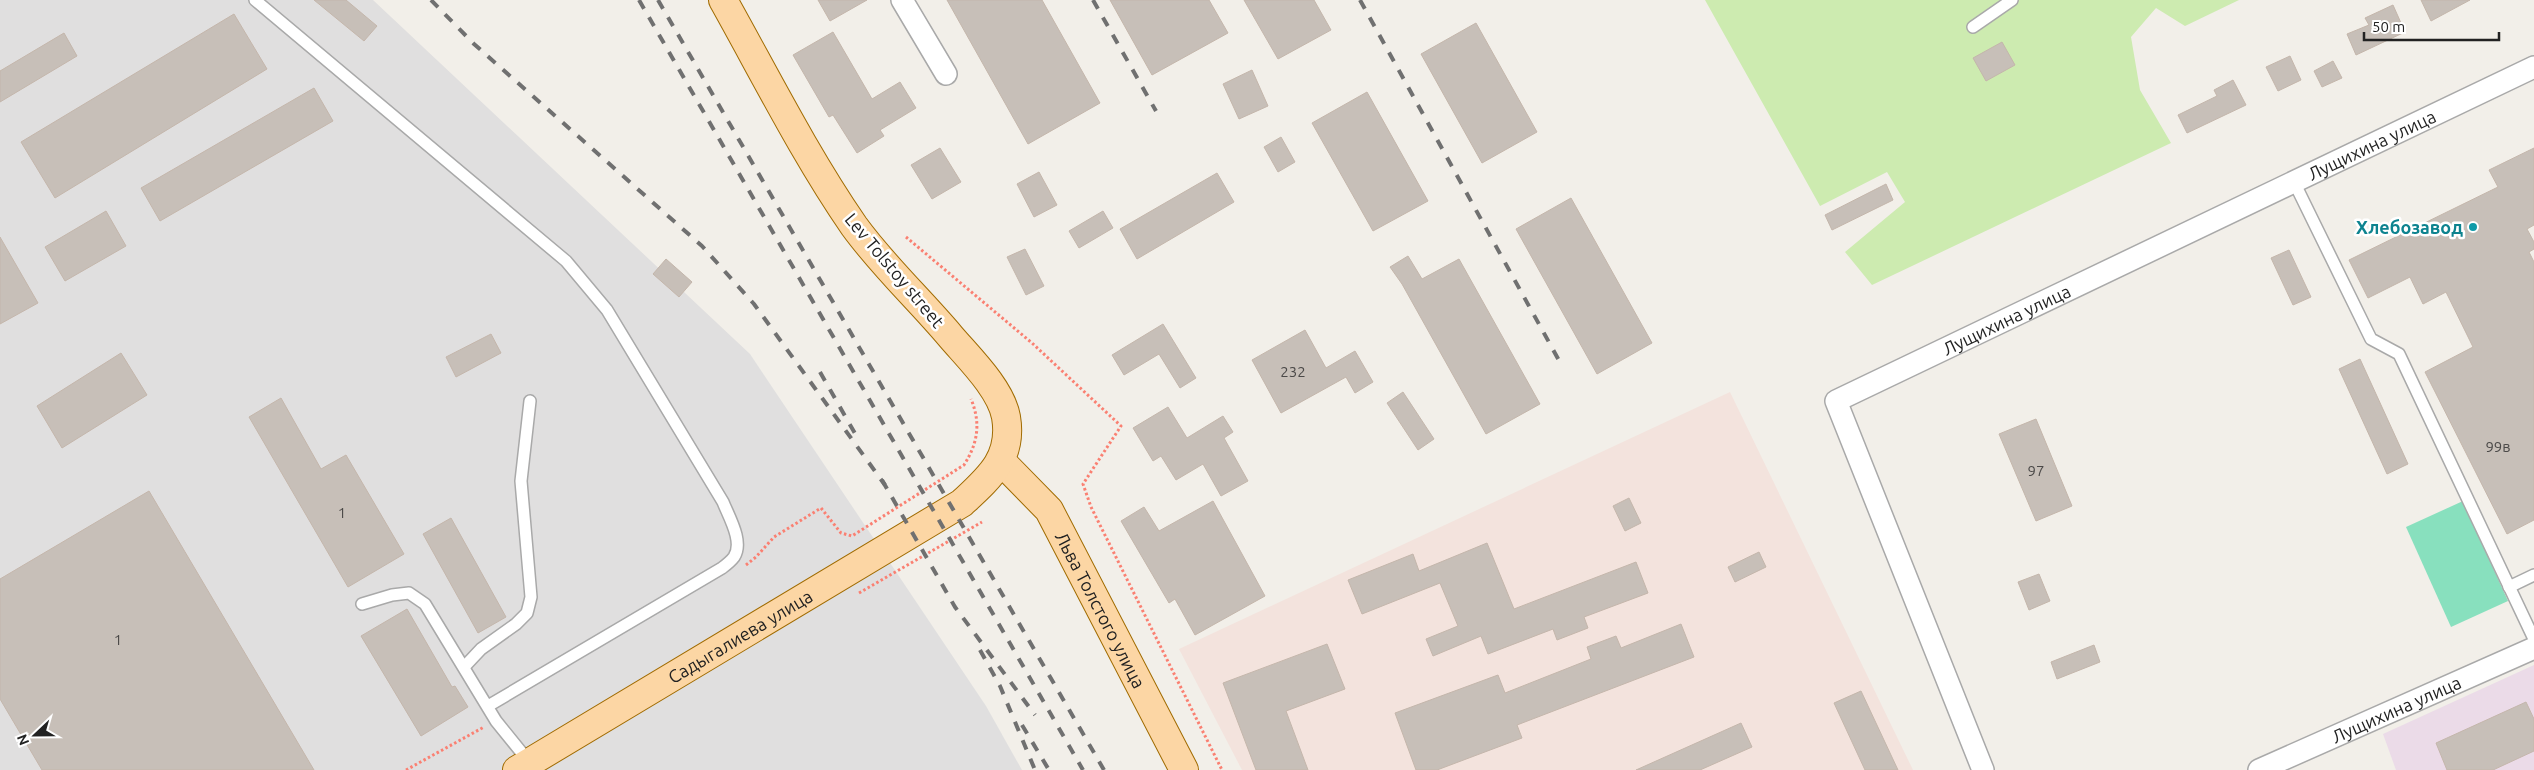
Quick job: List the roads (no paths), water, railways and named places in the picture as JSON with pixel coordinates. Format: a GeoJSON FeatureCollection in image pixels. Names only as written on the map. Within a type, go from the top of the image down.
{"type":"FeatureCollection","features":[{"type":"Feature","properties":{"kind":"main road","name":"Lev Tolstoy street"},"geometry":{"type":"LineString","coordinates":[[723,0],[823,177],[855,226],[891,272],[933,316],[992,386],[1006,416],[1007,437],[1002,461]]}},
{"type":"Feature","properties":{"kind":"main road","name":"Садыгалиева улица"},"geometry":{"type":"LineString","coordinates":[[523,766],[962,503],[985,483],[1002,461]]}},
{"type":"Feature","properties":{"kind":"main road","name":"Льва Толстого улица"},"geometry":{"type":"LineString","coordinates":[[1002,461],[1048,510],[1184,770]]}},
{"type":"Feature","properties":{"kind":"street"},"geometry":{"type":"LineString","coordinates":[[902,0],[946,74]]}},
{"type":"Feature","properties":{"kind":"street","name":"Лущихина улица"},"geometry":{"type":"LineString","coordinates":[[1983,770],[1836,402],[2534,67]]}},
{"type":"Feature","properties":{"kind":"street","name":"Лущихина улица"},"geometry":{"type":"LineString","coordinates":[[2259,770],[2534,648]]}},
{"type":"Feature","properties":{"kind":"lane"},"geometry":{"type":"LineString","coordinates":[[254,0],[566,261],[607,310],[718,494],[733,527],[738,548],[734,557],[722,568],[488,706]]}},
{"type":"Feature","properties":{"kind":"lane"},"geometry":{"type":"LineString","coordinates":[[1973,27],[2012,0]]}},
{"type":"Feature","properties":{"kind":"lane"},"geometry":{"type":"LineString","coordinates":[[2294,182],[2371,339],[2399,354],[2534,639]]}},
{"type":"Feature","properties":{"kind":"lane"},"geometry":{"type":"LineString","coordinates":[[465,666],[481,648],[516,624],[527,613],[531,597],[521,481],[530,401]]}},
{"type":"Feature","properties":{"kind":"lane"},"geometry":{"type":"LineString","coordinates":[[2509,587],[2534,575]]}},
{"type":"Feature","properties":{"kind":"lane"},"geometry":{"type":"LineString","coordinates":[[362,604],[392,595],[409,594],[425,604],[465,666],[523,766]]}},
{"type":"Feature","properties":{"kind":"railway"},"geometry":{"type":"LineString","coordinates":[[431,0],[474,44],[702,246],[754,304],[885,485]]}},
{"type":"Feature","properties":{"kind":"railway"},"geometry":{"type":"LineString","coordinates":[[639,0],[1083,770]]}},
{"type":"Feature","properties":{"kind":"railway"},"geometry":{"type":"LineString","coordinates":[[658,0],[1104,770]]}},
{"type":"Feature","properties":{"kind":"railway"},"geometry":{"type":"LineString","coordinates":[[1093,0],[1156,111]]}},
{"type":"Feature","properties":{"kind":"railway"},"geometry":{"type":"LineString","coordinates":[[1360,0],[1561,364]]}},
{"type":"Feature","properties":{"kind":"railway"},"geometry":{"type":"LineString","coordinates":[[820,372],[857,437]]}},
{"type":"Feature","properties":{"kind":"railway"},"geometry":{"type":"LineString","coordinates":[[882,480],[955,607],[1035,715]]}},
{"type":"Feature","properties":{"kind":"railway"},"geometry":{"type":"LineString","coordinates":[[980,650],[1000,686],[1035,770]]}},
{"type":"Feature","properties":{"kind":"railway"},"geometry":{"type":"LineString","coordinates":[[1022,725],[1049,770]]}},
{"type":"Feature","properties":{"kind":"place","name":"Хлебозавод"},"geometry":{"type":"Point","coordinates":[2473,227]}}]}
